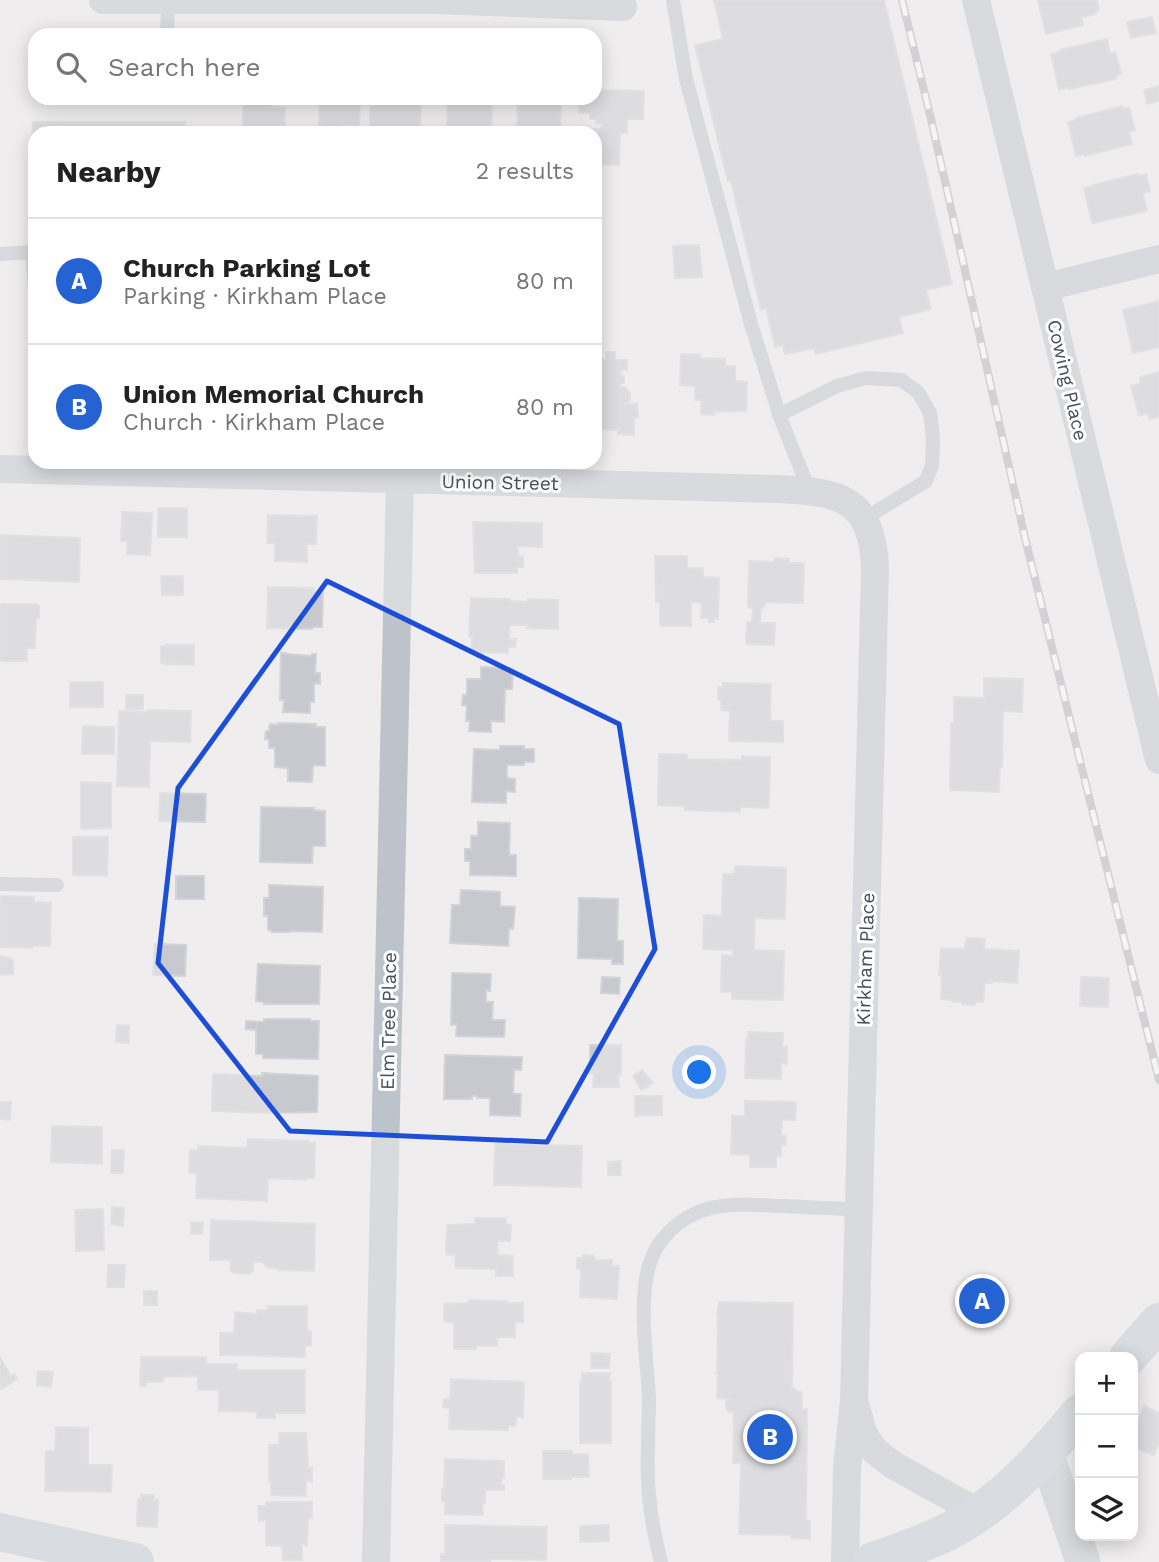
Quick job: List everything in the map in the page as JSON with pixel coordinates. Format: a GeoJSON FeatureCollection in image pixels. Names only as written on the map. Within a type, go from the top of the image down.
{"type":"FeatureCollection","features":[{"type":"Feature","properties":{"kind":"main road"},"geometry":{"type":"LineString","coordinates":[[1132,1352],[1159,1322]]}},
{"type":"Feature","properties":{"kind":"main road"},"geometry":{"type":"LineString","coordinates":[[871,1562],[949,1531],[979,1513],[1007,1491],[1046,1453],[1078,1415]]}},
{"type":"Feature","properties":{"kind":"main road"},"geometry":{"type":"LineString","coordinates":[[0,1532],[133,1562]]}},
{"type":"Feature","properties":{"kind":"street"},"geometry":{"type":"LineString","coordinates":[[103,0],[434,0],[623,7]]}},
{"type":"Feature","properties":{"kind":"street","name":"Cowing Place"},"geometry":{"type":"LineString","coordinates":[[976,0],[1159,760]]}},
{"type":"Feature","properties":{"kind":"street"},"geometry":{"type":"LineString","coordinates":[[1046,287],[1159,259]]}},
{"type":"Feature","properties":{"kind":"street","name":"Union Street"},"geometry":{"type":"LineString","coordinates":[[0,469],[28,467]]}},
{"type":"Feature","properties":{"kind":"street","name":"Union Street"},"geometry":{"type":"LineString","coordinates":[[119,469],[400,480],[810,490],[839,497],[848,502],[864,519]]}},
{"type":"Feature","properties":{"kind":"street","name":"Elm Tree Place"},"geometry":{"type":"LineString","coordinates":[[376,1562],[400,480]]}},
{"type":"Feature","properties":{"kind":"street","name":"Kirkham Place"},"geometry":{"type":"LineString","coordinates":[[845,1562],[847,1468],[854,1401],[875,568],[873,540],[864,519]]}},
{"type":"Feature","properties":{"kind":"street","name":"Kirkham Place"},"geometry":{"type":"LineString","coordinates":[[854,1401],[863,1433],[874,1450],[893,1465],[979,1513]]}},
{"type":"Feature","properties":{"kind":"street"},"geometry":{"type":"LineString","coordinates":[[1046,1453],[1083,1562]]}},
{"type":"Feature","properties":{"kind":"lane"},"geometry":{"type":"LineString","coordinates":[[673,0],[685,79],[751,324],[779,415],[810,490]]}},
{"type":"Feature","properties":{"kind":"lane"},"geometry":{"type":"LineString","coordinates":[[167,28],[168,1]]}},
{"type":"Feature","properties":{"kind":"lane"},"geometry":{"type":"LineString","coordinates":[[0,254],[28,252]]}},
{"type":"Feature","properties":{"kind":"lane"},"geometry":{"type":"LineString","coordinates":[[779,415],[837,386],[866,378],[901,380],[918,392],[930,412],[933,439],[932,465],[926,481],[864,519]]}},
{"type":"Feature","properties":{"kind":"lane"},"geometry":{"type":"LineString","coordinates":[[0,884],[57,885]]}},
{"type":"Feature","properties":{"kind":"lane"},"geometry":{"type":"LineString","coordinates":[[661,1562],[655,1542],[649,1489],[645,1300],[646,1278],[656,1248],[681,1222],[695,1213],[715,1207],[737,1204],[858,1209]]}},
{"type":"Feature","properties":{"kind":"highlighted area"},"geometry":{"type":"Polygon","coordinates":[[[327,581],[619,724],[655,949],[547,1142],[290,1131],[158,963],[178,788],[327,581]]]}},
{"type":"Feature","properties":{"kind":"building"},"geometry":{"type":"Polygon","coordinates":[[[714,0],[884,0],[952,284],[926,290],[931,309],[899,317],[903,333],[816,354],[815,348],[785,354],[783,345],[775,347],[766,308],[761,310],[695,45],[723,39],[714,0]]]}},
{"type":"Feature","properties":{"kind":"building"},"geometry":{"type":"Polygon","coordinates":[[[1038,0],[1097,0],[1099,10],[1096,14],[1081,17],[1083,25],[1046,34],[1038,0]]]}},
{"type":"Feature","properties":{"kind":"building"},"geometry":{"type":"Polygon","coordinates":[[[1152,17],[1156,33],[1131,38],[1127,22],[1152,17]]]}},
{"type":"Feature","properties":{"kind":"building"},"geometry":{"type":"Polygon","coordinates":[[[1107,39],[1110,54],[1115,52],[1121,74],[1115,76],[1116,79],[1059,90],[1051,54],[1107,39]]]}},
{"type":"Feature","properties":{"kind":"building"},"geometry":{"type":"Polygon","coordinates":[[[1159,86],[1159,101],[1147,104],[1144,90],[1159,86]]]}},
{"type":"Feature","properties":{"kind":"building"},"geometry":{"type":"Polygon","coordinates":[[[602,90],[644,91],[643,119],[627,119],[627,133],[620,133],[619,165],[602,164],[602,124],[596,123],[596,119],[590,119],[590,113],[579,113],[580,105],[602,105],[602,90]]]}},
{"type":"Feature","properties":{"kind":"building"},"geometry":{"type":"Polygon","coordinates":[[[243,105],[285,108],[284,126],[243,126],[243,105]]]}},
{"type":"Feature","properties":{"kind":"building"},"geometry":{"type":"Polygon","coordinates":[[[320,105],[360,105],[359,125],[319,125],[320,105]]]}},
{"type":"Feature","properties":{"kind":"building"},"geometry":{"type":"Polygon","coordinates":[[[370,105],[421,105],[420,126],[370,126],[370,105]]]}},
{"type":"Feature","properties":{"kind":"building"},"geometry":{"type":"Polygon","coordinates":[[[448,105],[492,105],[491,126],[447,126],[448,105]]]}},
{"type":"Feature","properties":{"kind":"building"},"geometry":{"type":"Polygon","coordinates":[[[518,105],[561,105],[560,126],[517,126],[518,105]]]}},
{"type":"Feature","properties":{"kind":"building"},"geometry":{"type":"Polygon","coordinates":[[[1123,106],[1124,109],[1129,107],[1135,130],[1129,132],[1132,144],[1076,156],[1068,122],[1123,106]]]}},
{"type":"Feature","properties":{"kind":"building"},"geometry":{"type":"Polygon","coordinates":[[[33,122],[185,122],[185,126],[33,126],[33,122]]]}},
{"type":"Feature","properties":{"kind":"building"},"geometry":{"type":"Polygon","coordinates":[[[1146,174],[1150,191],[1143,193],[1147,211],[1092,223],[1084,188],[1146,174]]]}},
{"type":"Feature","properties":{"kind":"building"},"geometry":{"type":"Polygon","coordinates":[[[699,245],[702,277],[675,278],[673,246],[699,245]]]}},
{"type":"Feature","properties":{"kind":"building"},"geometry":{"type":"Polygon","coordinates":[[[1159,301],[1159,347],[1133,353],[1123,310],[1159,301]]]}},
{"type":"Feature","properties":{"kind":"building"},"geometry":{"type":"Polygon","coordinates":[[[606,352],[615,352],[615,360],[627,360],[627,370],[621,370],[624,383],[620,383],[620,387],[625,387],[630,393],[630,400],[626,404],[637,404],[638,417],[634,417],[634,435],[618,434],[618,430],[602,429],[602,359],[606,359],[606,352]]]}},
{"type":"Feature","properties":{"kind":"building"},"geometry":{"type":"Polygon","coordinates":[[[681,354],[725,359],[725,366],[735,366],[735,381],[747,382],[746,411],[701,414],[701,400],[695,400],[695,386],[680,385],[681,354]]]}},
{"type":"Feature","properties":{"kind":"building"},"geometry":{"type":"Polygon","coordinates":[[[1159,372],[1159,417],[1149,419],[1148,413],[1139,416],[1131,386],[1141,383],[1140,377],[1159,372]]]}},
{"type":"Feature","properties":{"kind":"building"},"geometry":{"type":"Polygon","coordinates":[[[158,508],[187,508],[187,537],[158,537],[158,508]]]}},
{"type":"Feature","properties":{"kind":"building"},"geometry":{"type":"Polygon","coordinates":[[[122,512],[152,513],[150,555],[127,554],[127,541],[121,541],[122,512]]]}},
{"type":"Feature","properties":{"kind":"building"},"geometry":{"type":"Polygon","coordinates":[[[268,515],[317,516],[316,544],[307,544],[307,562],[275,561],[275,543],[267,543],[268,515]]]}},
{"type":"Feature","properties":{"kind":"building"},"geometry":{"type":"Polygon","coordinates":[[[473,522],[542,523],[542,547],[518,546],[518,556],[523,556],[523,567],[517,567],[517,573],[475,573],[473,522]]]}},
{"type":"Feature","properties":{"kind":"building"},"geometry":{"type":"Polygon","coordinates":[[[0,535],[80,538],[79,582],[0,579],[0,535]]]}},
{"type":"Feature","properties":{"kind":"building"},"geometry":{"type":"Polygon","coordinates":[[[655,556],[687,556],[687,568],[703,568],[703,577],[719,578],[718,619],[709,622],[709,618],[701,618],[702,603],[691,602],[691,626],[660,626],[660,602],[656,602],[655,556]]]}},
{"type":"Feature","properties":{"kind":"building"},"geometry":{"type":"Polygon","coordinates":[[[775,558],[789,559],[789,563],[804,563],[803,603],[765,602],[764,608],[761,609],[760,623],[775,623],[774,645],[746,644],[747,622],[752,622],[753,608],[748,607],[749,561],[775,562],[775,558]]]}},
{"type":"Feature","properties":{"kind":"building"},"geometry":{"type":"Polygon","coordinates":[[[161,576],[183,576],[183,595],[162,595],[161,576]]]}},
{"type":"Feature","properties":{"kind":"building"},"geometry":{"type":"Polygon","coordinates":[[[268,587],[313,588],[313,591],[323,591],[322,627],[267,628],[268,587]]]}},
{"type":"Feature","properties":{"kind":"building"},"geometry":{"type":"Polygon","coordinates":[[[471,598],[528,602],[528,599],[558,600],[558,629],[510,625],[509,639],[516,639],[515,647],[508,647],[508,653],[471,652],[471,598]]]}},
{"type":"Feature","properties":{"kind":"building"},"geometry":{"type":"Polygon","coordinates":[[[0,604],[39,606],[35,648],[27,648],[27,661],[0,661],[0,604]]]}},
{"type":"Feature","properties":{"kind":"building"},"geometry":{"type":"Polygon","coordinates":[[[194,645],[194,665],[161,663],[161,646],[194,645]]]}},
{"type":"Feature","properties":{"kind":"building"},"geometry":{"type":"Polygon","coordinates":[[[281,653],[312,656],[316,654],[315,673],[320,673],[320,684],[314,683],[314,702],[310,702],[310,713],[283,712],[284,700],[280,700],[281,653]]]}},
{"type":"Feature","properties":{"kind":"building"},"geometry":{"type":"Polygon","coordinates":[[[481,667],[513,668],[512,689],[505,689],[504,722],[491,721],[491,732],[469,731],[470,721],[466,721],[467,706],[462,705],[463,695],[467,695],[467,679],[481,679],[481,667]]]}},
{"type":"Feature","properties":{"kind":"building"},"geometry":{"type":"Polygon","coordinates":[[[984,678],[1023,679],[1022,712],[1003,711],[999,792],[950,790],[954,697],[984,698],[984,678]]]}},
{"type":"Feature","properties":{"kind":"building"},"geometry":{"type":"Polygon","coordinates":[[[70,682],[103,682],[103,707],[70,707],[70,682]]]}},
{"type":"Feature","properties":{"kind":"building"},"geometry":{"type":"Polygon","coordinates":[[[723,683],[771,684],[770,721],[783,721],[783,742],[729,741],[730,711],[721,710],[721,700],[718,700],[718,687],[723,687],[723,683]]]}},
{"type":"Feature","properties":{"kind":"building"},"geometry":{"type":"Polygon","coordinates":[[[126,695],[143,695],[143,709],[126,709],[126,695]]]}},
{"type":"Feature","properties":{"kind":"building"},"geometry":{"type":"Polygon","coordinates":[[[119,711],[191,711],[190,742],[150,741],[149,787],[117,786],[119,711]]]}},
{"type":"Feature","properties":{"kind":"building"},"geometry":{"type":"Polygon","coordinates":[[[270,724],[316,724],[315,727],[325,727],[325,766],[314,765],[312,782],[288,781],[288,768],[275,767],[275,748],[269,748],[269,740],[265,739],[270,724]]]}},
{"type":"Feature","properties":{"kind":"building"},"geometry":{"type":"Polygon","coordinates":[[[83,726],[114,727],[114,754],[82,754],[83,726]]]}},
{"type":"Feature","properties":{"kind":"building"},"geometry":{"type":"Polygon","coordinates":[[[500,746],[524,746],[524,749],[534,749],[534,762],[507,765],[507,778],[515,779],[515,792],[506,791],[506,803],[472,802],[474,749],[500,750],[500,746]]]}},
{"type":"Feature","properties":{"kind":"building"},"geometry":{"type":"Polygon","coordinates":[[[659,754],[687,755],[687,759],[742,760],[742,756],[770,757],[769,808],[740,807],[740,812],[685,810],[685,806],[658,805],[659,754]]]}},
{"type":"Feature","properties":{"kind":"building"},"geometry":{"type":"Polygon","coordinates":[[[81,782],[111,783],[111,828],[81,829],[81,782]]]}},
{"type":"Feature","properties":{"kind":"building"},"geometry":{"type":"Polygon","coordinates":[[[160,793],[206,794],[205,822],[159,821],[160,793]]]}},
{"type":"Feature","properties":{"kind":"building"},"geometry":{"type":"Polygon","coordinates":[[[261,807],[314,808],[325,811],[325,846],[313,846],[312,863],[260,862],[261,807]]]}},
{"type":"Feature","properties":{"kind":"building"},"geometry":{"type":"Polygon","coordinates":[[[478,822],[510,823],[509,855],[516,855],[516,876],[470,875],[470,861],[465,861],[465,849],[471,849],[471,836],[478,836],[478,822]]]}},
{"type":"Feature","properties":{"kind":"building"},"geometry":{"type":"Polygon","coordinates":[[[73,837],[108,837],[107,876],[73,875],[73,837]]]}},
{"type":"Feature","properties":{"kind":"building"},"geometry":{"type":"Polygon","coordinates":[[[735,866],[786,868],[785,919],[755,918],[754,950],[784,951],[783,1000],[732,999],[732,992],[721,992],[722,955],[733,956],[733,950],[703,949],[704,915],[722,916],[723,874],[734,874],[735,866]]]}},
{"type":"Feature","properties":{"kind":"building"},"geometry":{"type":"Polygon","coordinates":[[[176,876],[204,876],[204,899],[176,899],[176,876]]]}},
{"type":"Feature","properties":{"kind":"building"},"geometry":{"type":"Polygon","coordinates":[[[269,885],[323,887],[322,932],[268,930],[268,916],[264,916],[264,898],[269,898],[269,885]]]}},
{"type":"Feature","properties":{"kind":"building"},"geometry":{"type":"Polygon","coordinates":[[[461,890],[500,892],[500,906],[515,907],[513,929],[509,928],[508,946],[450,943],[452,905],[460,905],[461,890]]]}},
{"type":"Feature","properties":{"kind":"building"},"geometry":{"type":"Polygon","coordinates":[[[0,896],[34,897],[34,902],[51,903],[50,946],[0,947],[0,896]]]}},
{"type":"Feature","properties":{"kind":"building"},"geometry":{"type":"Polygon","coordinates":[[[579,898],[618,899],[617,941],[623,941],[623,964],[612,964],[612,959],[578,958],[579,898]]]}},
{"type":"Feature","properties":{"kind":"building"},"geometry":{"type":"Polygon","coordinates":[[[966,938],[985,939],[984,949],[1019,951],[1017,983],[985,983],[983,1002],[975,1002],[975,1005],[941,999],[941,948],[965,949],[966,938]]]}},
{"type":"Feature","properties":{"kind":"building"},"geometry":{"type":"Polygon","coordinates":[[[155,944],[186,945],[185,976],[153,975],[155,944]]]}},
{"type":"Feature","properties":{"kind":"building"},"geometry":{"type":"Polygon","coordinates":[[[0,956],[13,959],[13,974],[0,975],[0,956]]]}},
{"type":"Feature","properties":{"kind":"building"},"geometry":{"type":"Polygon","coordinates":[[[258,964],[320,966],[319,1004],[264,1004],[256,1001],[258,964]]]}},
{"type":"Feature","properties":{"kind":"building"},"geometry":{"type":"Polygon","coordinates":[[[452,973],[491,974],[490,991],[486,990],[486,1002],[493,1002],[492,1020],[505,1020],[504,1037],[456,1036],[457,1024],[451,1025],[452,973]]]}},
{"type":"Feature","properties":{"kind":"building"},"geometry":{"type":"Polygon","coordinates":[[[602,977],[620,978],[619,994],[601,993],[602,977]]]}},
{"type":"Feature","properties":{"kind":"building"},"geometry":{"type":"Polygon","coordinates":[[[1081,977],[1109,978],[1108,1007],[1080,1006],[1081,977]]]}},
{"type":"Feature","properties":{"kind":"building"},"geometry":{"type":"Polygon","coordinates":[[[264,1019],[319,1021],[318,1059],[263,1058],[263,1054],[256,1054],[256,1030],[246,1029],[246,1021],[264,1022],[264,1019]]]}},
{"type":"Feature","properties":{"kind":"building"},"geometry":{"type":"Polygon","coordinates":[[[117,1025],[129,1026],[129,1043],[116,1042],[117,1025]]]}},
{"type":"Feature","properties":{"kind":"building"},"geometry":{"type":"Polygon","coordinates":[[[748,1032],[783,1033],[782,1047],[787,1047],[787,1064],[781,1063],[781,1079],[745,1078],[748,1032]]]}},
{"type":"Feature","properties":{"kind":"building"},"geometry":{"type":"Polygon","coordinates":[[[590,1045],[621,1045],[619,1087],[593,1087],[590,1045]]]}},
{"type":"Feature","properties":{"kind":"building"},"geometry":{"type":"Polygon","coordinates":[[[445,1055],[522,1057],[521,1070],[514,1070],[513,1094],[521,1094],[520,1116],[490,1115],[490,1098],[472,1096],[472,1099],[444,1099],[445,1055]]]}},
{"type":"Feature","properties":{"kind":"building"},"geometry":{"type":"Polygon","coordinates":[[[642,1070],[653,1083],[642,1090],[633,1076],[642,1070]]]}},
{"type":"Feature","properties":{"kind":"building"},"geometry":{"type":"Polygon","coordinates":[[[262,1073],[318,1076],[317,1112],[212,1111],[213,1074],[263,1076],[262,1073]]]}},
{"type":"Feature","properties":{"kind":"building"},"geometry":{"type":"Polygon","coordinates":[[[635,1096],[662,1096],[662,1115],[635,1116],[635,1096]]]}},
{"type":"Feature","properties":{"kind":"building"},"geometry":{"type":"Polygon","coordinates":[[[745,1101],[796,1102],[795,1120],[782,1120],[781,1135],[786,1136],[786,1145],[781,1145],[781,1156],[776,1156],[776,1167],[750,1167],[750,1155],[731,1154],[732,1116],[745,1116],[745,1101]]]}},
{"type":"Feature","properties":{"kind":"building"},"geometry":{"type":"Polygon","coordinates":[[[0,1102],[11,1102],[10,1120],[0,1119],[0,1102]]]}},
{"type":"Feature","properties":{"kind":"building"},"geometry":{"type":"Polygon","coordinates":[[[52,1126],[102,1127],[102,1164],[51,1162],[52,1126]]]}},
{"type":"Feature","properties":{"kind":"building"},"geometry":{"type":"Polygon","coordinates":[[[248,1139],[315,1143],[314,1178],[268,1178],[267,1201],[196,1198],[197,1173],[189,1173],[190,1150],[198,1150],[198,1146],[247,1148],[248,1139]]]}},
{"type":"Feature","properties":{"kind":"building"},"geometry":{"type":"Polygon","coordinates":[[[495,1144],[582,1146],[581,1187],[494,1185],[495,1144]]]}},
{"type":"Feature","properties":{"kind":"building"},"geometry":{"type":"Polygon","coordinates":[[[112,1150],[124,1150],[123,1173],[111,1173],[112,1150]]]}},
{"type":"Feature","properties":{"kind":"building"},"geometry":{"type":"Polygon","coordinates":[[[621,1161],[621,1175],[608,1175],[608,1162],[621,1161]]]}},
{"type":"Feature","properties":{"kind":"building"},"geometry":{"type":"Polygon","coordinates":[[[112,1207],[124,1208],[123,1226],[111,1224],[112,1207]]]}},
{"type":"Feature","properties":{"kind":"building"},"geometry":{"type":"Polygon","coordinates":[[[103,1209],[104,1250],[76,1251],[75,1210],[103,1209]]]}},
{"type":"Feature","properties":{"kind":"building"},"geometry":{"type":"Polygon","coordinates":[[[475,1218],[506,1218],[506,1225],[511,1225],[510,1241],[498,1241],[497,1255],[513,1256],[513,1276],[496,1276],[496,1269],[456,1268],[455,1255],[446,1254],[447,1225],[475,1224],[475,1218]]]}},
{"type":"Feature","properties":{"kind":"building"},"geometry":{"type":"Polygon","coordinates":[[[211,1220],[315,1224],[314,1271],[278,1270],[267,1268],[263,1262],[253,1262],[253,1270],[249,1274],[233,1273],[230,1269],[231,1260],[210,1260],[211,1220]]]}},
{"type":"Feature","properties":{"kind":"building"},"geometry":{"type":"Polygon","coordinates":[[[191,1222],[203,1223],[202,1234],[191,1234],[191,1222]]]}},
{"type":"Feature","properties":{"kind":"building"},"geometry":{"type":"Polygon","coordinates":[[[583,1255],[594,1256],[594,1260],[612,1260],[612,1266],[619,1266],[617,1299],[580,1297],[581,1269],[577,1269],[577,1258],[583,1258],[583,1255]]]}},
{"type":"Feature","properties":{"kind":"building"},"geometry":{"type":"Polygon","coordinates":[[[108,1265],[125,1265],[124,1287],[107,1287],[108,1265]]]}},
{"type":"Feature","properties":{"kind":"building"},"geometry":{"type":"Polygon","coordinates":[[[144,1291],[157,1291],[157,1305],[144,1305],[144,1291]]]}},
{"type":"Feature","properties":{"kind":"building"},"geometry":{"type":"Polygon","coordinates":[[[469,1300],[523,1303],[523,1322],[515,1322],[515,1337],[497,1337],[497,1346],[454,1349],[454,1323],[444,1321],[444,1304],[469,1303],[469,1300]]]}},
{"type":"Feature","properties":{"kind":"building"},"geometry":{"type":"Polygon","coordinates":[[[719,1302],[793,1303],[792,1387],[796,1392],[802,1392],[802,1409],[807,1409],[806,1520],[810,1521],[810,1539],[791,1538],[792,1535],[739,1534],[741,1463],[733,1463],[734,1412],[729,1412],[726,1408],[726,1402],[730,1399],[717,1398],[719,1302]]]}},
{"type":"Feature","properties":{"kind":"building"},"geometry":{"type":"Polygon","coordinates":[[[267,1306],[307,1306],[307,1330],[311,1331],[311,1345],[305,1346],[305,1357],[220,1355],[220,1333],[234,1333],[235,1312],[257,1314],[257,1310],[268,1310],[267,1306]]]}},
{"type":"Feature","properties":{"kind":"building"},"geometry":{"type":"Polygon","coordinates":[[[591,1353],[610,1354],[609,1368],[591,1368],[591,1353]]]}},
{"type":"Feature","properties":{"kind":"building"},"geometry":{"type":"Polygon","coordinates":[[[141,1357],[206,1357],[206,1364],[237,1364],[237,1370],[305,1370],[305,1413],[275,1413],[275,1418],[257,1418],[257,1412],[219,1411],[219,1390],[198,1390],[198,1376],[164,1377],[163,1382],[146,1382],[146,1386],[140,1386],[141,1357]]]}},
{"type":"Feature","properties":{"kind":"building"},"geometry":{"type":"Polygon","coordinates":[[[0,1358],[11,1376],[14,1374],[17,1379],[0,1390],[0,1358]]]}},
{"type":"Feature","properties":{"kind":"building"},"geometry":{"type":"Polygon","coordinates":[[[38,1371],[53,1372],[51,1387],[37,1385],[38,1371]]]}},
{"type":"Feature","properties":{"kind":"building"},"geometry":{"type":"Polygon","coordinates":[[[582,1373],[610,1373],[611,1443],[580,1443],[582,1373]]]}},
{"type":"Feature","properties":{"kind":"building"},"geometry":{"type":"Polygon","coordinates":[[[451,1379],[524,1382],[523,1417],[516,1417],[516,1426],[508,1426],[508,1430],[449,1429],[450,1408],[443,1407],[444,1399],[450,1399],[451,1379]]]}},
{"type":"Feature","properties":{"kind":"building"},"geometry":{"type":"Polygon","coordinates":[[[1144,1406],[1159,1413],[1159,1443],[1154,1455],[1138,1449],[1138,1421],[1144,1406]]]}},
{"type":"Feature","properties":{"kind":"building"},"geometry":{"type":"Polygon","coordinates":[[[56,1427],[88,1428],[88,1465],[112,1465],[111,1492],[45,1491],[46,1451],[55,1451],[56,1427]]]}},
{"type":"Feature","properties":{"kind":"building"},"geometry":{"type":"Polygon","coordinates":[[[279,1433],[306,1433],[308,1468],[312,1468],[312,1482],[306,1483],[306,1496],[271,1495],[269,1445],[279,1445],[279,1433]]]}},
{"type":"Feature","properties":{"kind":"building"},"geometry":{"type":"Polygon","coordinates":[[[543,1451],[588,1454],[589,1477],[543,1479],[543,1451]]]}},
{"type":"Feature","properties":{"kind":"building"},"geometry":{"type":"Polygon","coordinates":[[[445,1459],[504,1461],[504,1478],[501,1485],[504,1485],[504,1490],[485,1490],[483,1515],[445,1514],[442,1489],[445,1459]]]}},
{"type":"Feature","properties":{"kind":"building"},"geometry":{"type":"Polygon","coordinates":[[[141,1495],[154,1495],[154,1500],[158,1500],[157,1527],[137,1526],[138,1499],[141,1499],[141,1495]]]}},
{"type":"Feature","properties":{"kind":"building"},"geometry":{"type":"Polygon","coordinates":[[[266,1502],[312,1502],[312,1518],[308,1518],[307,1545],[302,1545],[302,1560],[283,1560],[282,1546],[266,1545],[266,1520],[259,1521],[258,1506],[266,1506],[266,1502]]]}},
{"type":"Feature","properties":{"kind":"building"},"geometry":{"type":"Polygon","coordinates":[[[445,1525],[547,1527],[546,1560],[441,1562],[441,1554],[445,1554],[445,1525]]]}},
{"type":"Feature","properties":{"kind":"building"},"geometry":{"type":"Polygon","coordinates":[[[609,1525],[609,1541],[580,1542],[580,1526],[609,1525]]]}},
{"type":"Feature","properties":{"kind":"railway"},"geometry":{"type":"LineString","coordinates":[[902,0],[1025,538],[1159,1080]]}},
{"type":"Feature","properties":{"kind":"place","name":"Church Parking Lot"},"geometry":{"type":"Point","coordinates":[982,1301]}},
{"type":"Feature","properties":{"kind":"place","name":"Union Memorial Church"},"geometry":{"type":"Point","coordinates":[770,1437]}}]}
